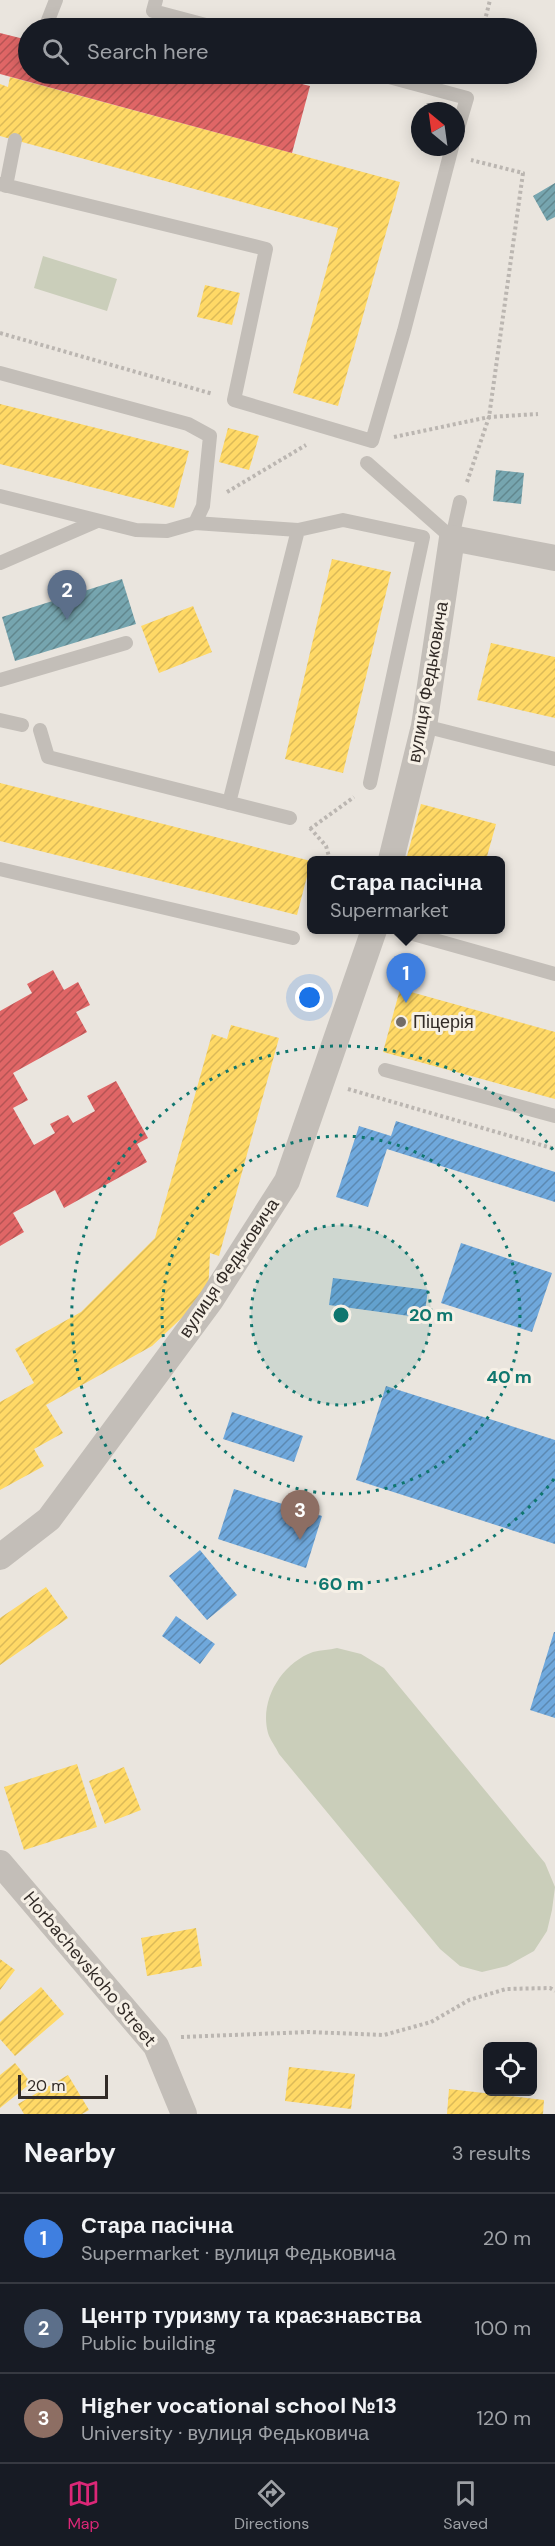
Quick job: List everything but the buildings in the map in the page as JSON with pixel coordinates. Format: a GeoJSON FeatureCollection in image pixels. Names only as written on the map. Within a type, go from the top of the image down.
{"type":"FeatureCollection","features":[{"type":"Feature","properties":{"kind":"street"},"geometry":{"type":"LineString","coordinates":[[452,538],[555,558]]}},
{"type":"Feature","properties":{"kind":"street","name":"вулиця Федьковича"},"geometry":{"type":"LineString","coordinates":[[392,856],[424,726],[452,538]]}},
{"type":"Feature","properties":{"kind":"street","name":"вулиця Федьковича"},"geometry":{"type":"LineString","coordinates":[[0,1557],[49,1519],[211,1300],[286,1181],[323,1081],[373,934]]}},
{"type":"Feature","properties":{"kind":"street","name":"Horbachevskoho Street"},"geometry":{"type":"LineString","coordinates":[[0,1863],[156,2046],[183,2114]]}},
{"type":"Feature","properties":{"kind":"lane"},"geometry":{"type":"LineString","coordinates":[[49,18],[56,0]]}},
{"type":"Feature","properties":{"kind":"lane"},"geometry":{"type":"LineString","coordinates":[[156,0],[153,11],[179,18]]}},
{"type":"Feature","properties":{"kind":"lane"},"geometry":{"type":"LineString","coordinates":[[415,84],[467,98],[465,105]]}},
{"type":"Feature","properties":{"kind":"lane"},"geometry":{"type":"LineString","coordinates":[[15,140],[3,185],[267,249],[234,400],[372,441],[404,331],[450,156]]}},
{"type":"Feature","properties":{"kind":"lane"},"geometry":{"type":"LineString","coordinates":[[0,373],[188,424],[210,436],[203,506],[195,523]]}},
{"type":"Feature","properties":{"kind":"lane"},"geometry":{"type":"LineString","coordinates":[[367,463],[452,538],[460,502]]}},
{"type":"Feature","properties":{"kind":"lane"},"geometry":{"type":"LineString","coordinates":[[0,496],[136,530],[167,531],[195,523],[298,530],[344,520],[423,537],[370,783]]}},
{"type":"Feature","properties":{"kind":"lane"},"geometry":{"type":"LineString","coordinates":[[0,563],[98,521]]}},
{"type":"Feature","properties":{"kind":"lane"},"geometry":{"type":"LineString","coordinates":[[229,802],[298,530]]}},
{"type":"Feature","properties":{"kind":"lane"},"geometry":{"type":"LineString","coordinates":[[0,680],[126,643]]}},
{"type":"Feature","properties":{"kind":"lane"},"geometry":{"type":"LineString","coordinates":[[0,720],[22,725]]}},
{"type":"Feature","properties":{"kind":"lane"},"geometry":{"type":"LineString","coordinates":[[424,726],[555,759]]}},
{"type":"Feature","properties":{"kind":"lane"},"geometry":{"type":"LineString","coordinates":[[40,730],[48,758],[290,818]]}},
{"type":"Feature","properties":{"kind":"lane"},"geometry":{"type":"LineString","coordinates":[[0,869],[293,938]]}},
{"type":"Feature","properties":{"kind":"lane"},"geometry":{"type":"LineString","coordinates":[[413,934],[555,974]]}},
{"type":"Feature","properties":{"kind":"lane"},"geometry":{"type":"LineString","coordinates":[[386,1070],[555,1116]]}},
{"type":"Feature","properties":{"kind":"path"},"geometry":{"type":"LineString","coordinates":[[486,18],[490,0]]}},
{"type":"Feature","properties":{"kind":"path"},"geometry":{"type":"LineString","coordinates":[[460,502],[489,417],[523,173],[465,155]]}},
{"type":"Feature","properties":{"kind":"path"},"geometry":{"type":"LineString","coordinates":[[0,333],[234,400]]}},
{"type":"Feature","properties":{"kind":"path"},"geometry":{"type":"LineString","coordinates":[[372,441],[489,417],[538,414]]}},
{"type":"Feature","properties":{"kind":"path"},"geometry":{"type":"LineString","coordinates":[[203,506],[332,429]]}},
{"type":"Feature","properties":{"kind":"path"},"geometry":{"type":"LineString","coordinates":[[310,829],[370,783]]}},
{"type":"Feature","properties":{"kind":"path"},"geometry":{"type":"LineString","coordinates":[[290,818],[310,829],[326,846],[329,856]]}},
{"type":"Feature","properties":{"kind":"path"},"geometry":{"type":"LineString","coordinates":[[323,1081],[555,1149]]}},
{"type":"Feature","properties":{"kind":"path"},"geometry":{"type":"LineString","coordinates":[[150,2039],[298,2032],[384,2035],[431,2022],[469,2000],[506,1989],[550,1988],[555,1990]]}},
{"type":"Feature","properties":{"kind":"green space"},"geometry":{"type":"Polygon","coordinates":[[[43,256],[117,279],[107,311],[34,288],[43,256]]]}},
{"type":"Feature","properties":{"kind":"green space"},"geometry":{"type":"Polygon","coordinates":[[[337,1648],[361,1654],[384,1668],[545,1863],[555,1887],[547,1931],[534,1951],[507,1966],[482,1972],[460,1966],[440,1949],[279,1754],[269,1736],[266,1720],[270,1696],[276,1684],[283,1674],[302,1657],[313,1652],[337,1648]]]}},
{"type":"Feature","properties":{"kind":"place","name":"Центр туризму та краєзнавства"},"geometry":{"type":"Point","coordinates":[67,620]}},
{"type":"Feature","properties":{"kind":"place","name":"Стара пасічна"},"geometry":{"type":"Point","coordinates":[406,1003]}},
{"type":"Feature","properties":{"kind":"place","name":"Піцерія"},"geometry":{"type":"Point","coordinates":[401,1022]}},
{"type":"Feature","properties":{"kind":"place","name":"Higher vocational school №13"},"geometry":{"type":"Point","coordinates":[300,1540]}}]}
